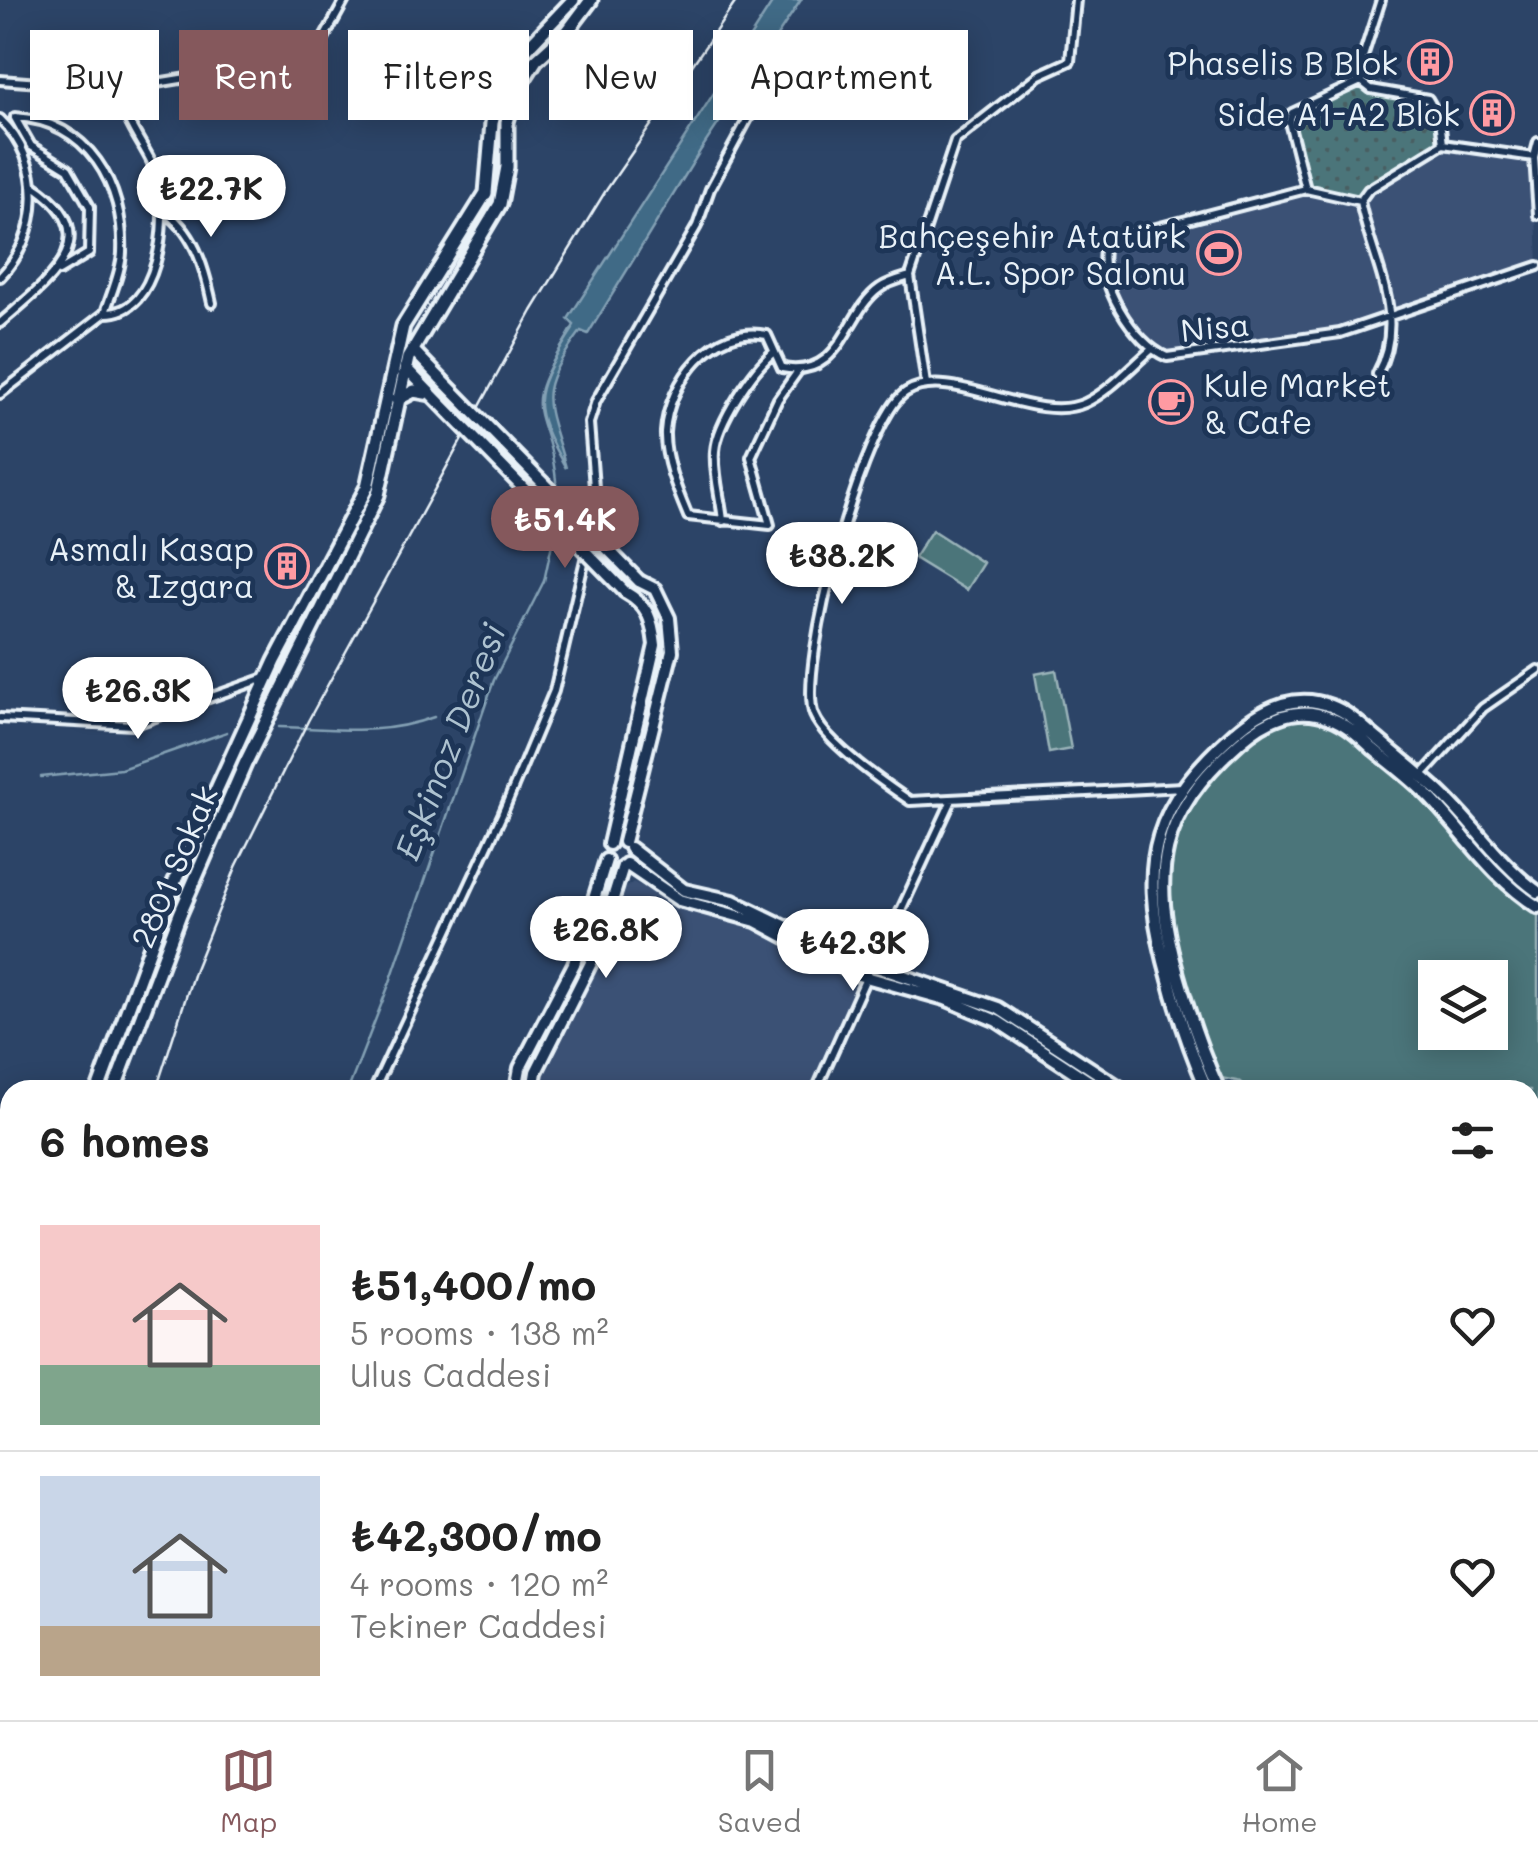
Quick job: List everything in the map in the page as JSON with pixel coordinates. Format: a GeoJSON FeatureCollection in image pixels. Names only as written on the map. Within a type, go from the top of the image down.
{"type":"FeatureCollection","features":[{"type":"Feature","properties":{"kind":"main road"},"geometry":{"type":"LineString","coordinates":[[392,364],[407,351],[408,328],[478,210],[489,182],[492,123],[503,80],[513,62],[572,0]]}},
{"type":"Feature","properties":{"kind":"main road","name":"2801 Sokak"},"geometry":{"type":"LineString","coordinates":[[118,1080],[180,914],[264,723],[378,495],[407,351],[500,204],[507,167],[506,122],[522,78],[591,0]]}},
{"type":"Feature","properties":{"kind":"main road","name":"2801 Sokak"},"geometry":{"type":"LineString","coordinates":[[102,1080],[174,883],[266,677],[367,486],[403,326],[478,210]]}},
{"type":"Feature","properties":{"kind":"main road"},"geometry":{"type":"LineString","coordinates":[[397,400],[409,392],[431,394]]}},
{"type":"Feature","properties":{"kind":"main road"},"geometry":{"type":"LineString","coordinates":[[264,723],[264,708],[274,682],[266,677]]}},
{"type":"Feature","properties":{"kind":"street"},"geometry":{"type":"LineString","coordinates":[[159,82],[309,56],[331,32],[345,0]]}},
{"type":"Feature","properties":{"kind":"street"},"geometry":{"type":"LineString","coordinates":[[926,384],[910,276],[948,150],[1039,76],[1070,61],[1076,0]]}},
{"type":"Feature","properties":{"kind":"street"},"geometry":{"type":"LineString","coordinates":[[1381,0],[1359,69],[1361,81],[1371,88],[1428,99],[1440,120],[1444,144]]}},
{"type":"Feature","properties":{"kind":"street"},"geometry":{"type":"LineString","coordinates":[[0,80],[30,82]]}},
{"type":"Feature","properties":{"kind":"street"},"geometry":{"type":"LineString","coordinates":[[1306,189],[1288,122],[1292,113],[1361,81]]}},
{"type":"Feature","properties":{"kind":"street"},"geometry":{"type":"LineString","coordinates":[[0,324],[60,271],[90,252],[90,207],[68,169],[31,146],[15,117],[60,128],[96,154],[121,207],[122,257],[106,313],[0,394]]}},
{"type":"Feature","properties":{"kind":"street"},"geometry":{"type":"LineString","coordinates":[[0,120],[22,149],[32,185],[27,237],[13,264],[0,278]]}},
{"type":"Feature","properties":{"kind":"street"},"geometry":{"type":"LineString","coordinates":[[106,313],[118,313],[140,296],[154,274],[161,209],[154,166],[135,140],[129,120]]}},
{"type":"Feature","properties":{"kind":"street"},"geometry":{"type":"LineString","coordinates":[[379,1080],[502,816],[554,691],[596,513],[589,424],[596,401],[698,226],[716,175],[746,120]]}},
{"type":"Feature","properties":{"kind":"street"},"geometry":{"type":"LineString","coordinates":[[1538,142],[1534,156],[1538,215]]}},
{"type":"Feature","properties":{"kind":"street"},"geometry":{"type":"LineString","coordinates":[[1377,374],[1390,345],[1392,316],[1360,201],[1368,190],[1444,144],[1534,156]]}},
{"type":"Feature","properties":{"kind":"street"},"geometry":{"type":"LineString","coordinates":[[32,185],[57,205],[68,229],[67,258],[60,271]]}},
{"type":"Feature","properties":{"kind":"street","name":"Nisa"},"geometry":{"type":"LineString","coordinates":[[1360,201],[1306,189],[1118,238],[1105,245],[1102,272],[1150,350],[1167,356],[1304,342],[1538,266]]}},
{"type":"Feature","properties":{"kind":"street"},"geometry":{"type":"LineString","coordinates":[[161,209],[179,221],[204,264],[212,303]]}},
{"type":"Feature","properties":{"kind":"street"},"geometry":{"type":"LineString","coordinates":[[798,371],[782,368],[767,336],[750,331],[716,342],[699,358],[671,410],[665,434],[688,516],[770,525],[751,457],[778,400],[798,371],[838,350],[878,289],[910,276]]}},
{"type":"Feature","properties":{"kind":"street"},"geometry":{"type":"LineString","coordinates":[[1150,350],[1103,391],[1070,407],[926,384],[903,393],[886,411],[866,460],[824,602],[812,654],[810,693],[812,710],[824,730],[895,790],[921,804],[1198,788]]}},
{"type":"Feature","properties":{"kind":"street"},"geometry":{"type":"LineString","coordinates":[[407,351],[441,379],[639,581],[654,589],[673,635],[624,866],[596,953],[544,1055],[535,1080]]}},
{"type":"Feature","properties":{"kind":"street"},"geometry":{"type":"LineString","coordinates":[[723,521],[714,453],[718,439],[756,366],[774,352]]}},
{"type":"Feature","properties":{"kind":"street"},"geometry":{"type":"LineString","coordinates":[[405,367],[625,592],[643,602],[654,645],[586,934],[520,1068],[518,1080]]}},
{"type":"Feature","properties":{"kind":"street"},"geometry":{"type":"LineString","coordinates":[[1415,777],[1483,708],[1538,670]]}},
{"type":"Feature","properties":{"kind":"street"},"geometry":{"type":"LineString","coordinates":[[0,718],[133,725],[266,677]]}},
{"type":"Feature","properties":{"kind":"street"},"geometry":{"type":"LineString","coordinates":[[1203,1080],[1170,986],[1149,887],[1157,840],[1184,787],[1239,728],[1276,705],[1300,701],[1326,704],[1351,716],[1538,892]]}},
{"type":"Feature","properties":{"kind":"street"},"geometry":{"type":"LineString","coordinates":[[1215,1080],[1186,1000],[1160,901],[1165,852],[1175,824],[1198,788],[1243,738],[1277,718],[1298,712],[1319,714],[1344,724],[1415,777],[1493,870],[1538,907]]}},
{"type":"Feature","properties":{"kind":"street"},"geometry":{"type":"LineString","coordinates":[[875,967],[951,802]]}},
{"type":"Feature","properties":{"kind":"street"},"geometry":{"type":"LineString","coordinates":[[608,844],[627,846],[684,890],[734,901],[875,967],[998,1008],[1109,1080]]}},
{"type":"Feature","properties":{"kind":"street"},"geometry":{"type":"LineString","coordinates":[[606,860],[611,866],[624,866],[679,900],[756,921],[866,978],[945,999],[998,1021],[1087,1080]]}},
{"type":"Feature","properties":{"kind":"street"},"geometry":{"type":"LineString","coordinates":[[820,1080],[866,978]]}},
{"type":"Feature","properties":{"kind":"shaded area"},"geometry":{"type":"Polygon","coordinates":[[[774,0],[801,0],[781,30],[755,30],[774,0]]]}},
{"type":"Feature","properties":{"kind":"shaded area"},"geometry":{"type":"Polygon","coordinates":[[[713,94],[713,120],[721,120],[588,334],[581,331],[550,384],[550,410],[566,468],[544,425],[540,395],[574,325],[568,319],[713,94]]]}},
{"type":"Feature","properties":{"kind":"shaded area"},"geometry":{"type":"Polygon","coordinates":[[[1443,144],[1534,157],[1538,266],[1340,333],[1167,357],[1138,335],[1103,273],[1105,245],[1118,238],[1306,189],[1368,190],[1443,144]]]}},
{"type":"Feature","properties":{"kind":"shaded area"},"geometry":{"type":"Polygon","coordinates":[[[633,882],[682,906],[766,930],[776,942],[858,987],[816,1080],[540,1080],[603,955],[623,891],[633,882]]]}},
{"type":"Feature","properties":{"kind":"green space"},"geometry":{"type":"Polygon","coordinates":[[[1361,81],[1371,89],[1428,99],[1440,120],[1443,144],[1368,190],[1360,201],[1306,189],[1289,122],[1292,113],[1361,81]]]}},
{"type":"Feature","properties":{"kind":"green space"},"geometry":{"type":"Polygon","coordinates":[[[932,530],[983,563],[966,590],[914,558],[932,530]]]}},
{"type":"Feature","properties":{"kind":"green space"},"geometry":{"type":"Polygon","coordinates":[[[1056,670],[1071,749],[1049,753],[1035,674],[1056,670]]]}},
{"type":"Feature","properties":{"kind":"green space"},"geometry":{"type":"Polygon","coordinates":[[[1320,716],[1424,792],[1495,862],[1538,896],[1538,1080],[1231,1080],[1206,1075],[1154,907],[1160,858],[1182,779],[1265,719],[1320,716]]]}},
{"type":"Feature","properties":{"kind":"waterway","name":"Eşkinoz Deresi"},"geometry":{"type":"LineString","coordinates":[[557,492],[539,397],[554,359],[573,329]]}},
{"type":"Feature","properties":{"kind":"waterway","name":"Eşkinoz Deresi"},"geometry":{"type":"LineString","coordinates":[[352,1080],[390,982],[494,680],[544,581],[556,525]]}},
{"type":"Feature","properties":{"kind":"waterway"},"geometry":{"type":"LineString","coordinates":[[279,727],[376,729],[434,717]]}},
{"type":"Feature","properties":{"kind":"waterway"},"geometry":{"type":"LineString","coordinates":[[41,777],[121,769],[227,732]]}},
{"type":"Feature","properties":{"kind":"railway"},"geometry":{"type":"LineString","coordinates":[[159,1080],[195,969],[236,867],[308,721],[532,311],[605,192],[737,0]]}},
{"type":"Feature","properties":{"kind":"place","name":"Phaselis B Blok"},"geometry":{"type":"Point","coordinates":[1430,62]}},
{"type":"Feature","properties":{"kind":"place","name":"Side A1-A2 Blok"},"geometry":{"type":"Point","coordinates":[1492,113]}},
{"type":"Feature","properties":{"kind":"place","name":"Bahçeşehir Atatürk A.L. Spor Salonu"},"geometry":{"type":"Point","coordinates":[1219,253]}},
{"type":"Feature","properties":{"kind":"place","name":"Kule Market & Cafe"},"geometry":{"type":"Point","coordinates":[1171,402]}},
{"type":"Feature","properties":{"kind":"place","name":"Asmalı Kasap & Izgara"},"geometry":{"type":"Point","coordinates":[287,566]}}]}
